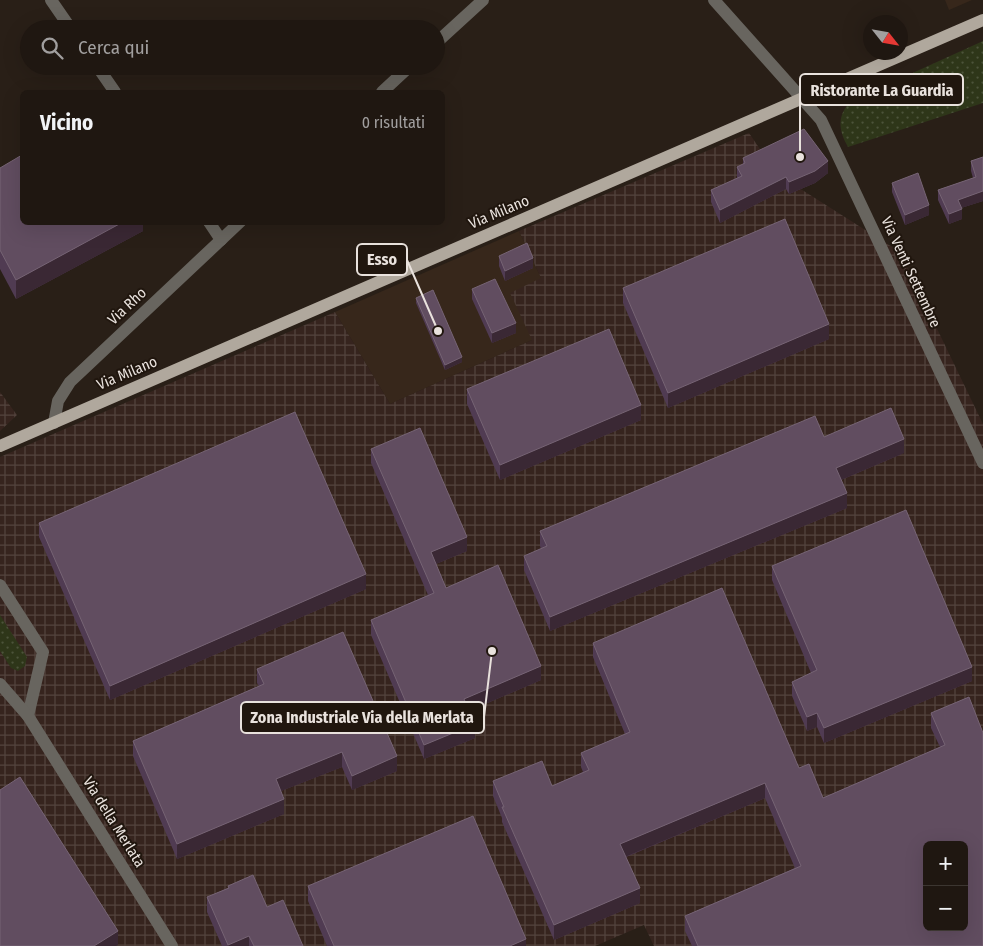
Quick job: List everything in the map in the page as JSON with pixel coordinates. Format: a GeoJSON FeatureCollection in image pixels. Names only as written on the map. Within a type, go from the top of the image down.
{"type":"FeatureCollection","features":[{"type":"Feature","properties":{"kind":"main road","name":"Via Milano"},"geometry":{"type":"LineString","coordinates":[[0,446],[983,20]]}},
{"type":"Feature","properties":{"kind":"street"},"geometry":{"type":"LineString","coordinates":[[51,0],[65,20]]}},
{"type":"Feature","properties":{"kind":"street"},"geometry":{"type":"LineString","coordinates":[[445,34],[482,0]]}},
{"type":"Feature","properties":{"kind":"street","name":"Via Venti Settembre"},"geometry":{"type":"LineString","coordinates":[[714,0],[821,120],[983,462]]}},
{"type":"Feature","properties":{"kind":"street"},"geometry":{"type":"LineString","coordinates":[[103,75],[114,90]]}},
{"type":"Feature","properties":{"kind":"street"},"geometry":{"type":"LineString","coordinates":[[384,90],[400,75]]}},
{"type":"Feature","properties":{"kind":"street"},"geometry":{"type":"LineString","coordinates":[[211,225],[221,240]]}},
{"type":"Feature","properties":{"kind":"street","name":"Via Rho"},"geometry":{"type":"LineString","coordinates":[[54,423],[58,400],[70,382],[237,225]]}},
{"type":"Feature","properties":{"kind":"street"},"geometry":{"type":"LineString","coordinates":[[0,585],[43,652],[28,716]]}},
{"type":"Feature","properties":{"kind":"street","name":"Via della Merlata"},"geometry":{"type":"LineString","coordinates":[[0,684],[28,716],[172,946]]}},
{"type":"Feature","properties":{"kind":"shaded area"},"geometry":{"type":"Polygon","coordinates":[[[945,0],[972,0],[949,10],[945,0]]]}},
{"type":"Feature","properties":{"kind":"shaded area"},"geometry":{"type":"Polygon","coordinates":[[[749,133],[777,174],[900,252],[983,424],[983,946],[654,946],[644,925],[595,946],[0,946],[0,457],[335,312],[390,404],[532,340],[510,293],[541,278],[519,231],[749,133]]]}},
{"type":"Feature","properties":{"kind":"shaded area"},"geometry":{"type":"Polygon","coordinates":[[[519,231],[541,278],[532,340],[390,404],[335,312],[519,231]]]}},
{"type":"Feature","properties":{"kind":"shaded area"},"geometry":{"type":"Polygon","coordinates":[[[0,392],[17,415],[0,431],[0,392]]]}},
{"type":"Feature","properties":{"kind":"green space"},"geometry":{"type":"Polygon","coordinates":[[[983,41],[983,103],[848,147],[842,135],[840,123],[846,106],[851,101],[983,41]]]}},
{"type":"Feature","properties":{"kind":"green space"},"geometry":{"type":"Polygon","coordinates":[[[0,615],[27,657],[25,666],[18,671],[11,668],[0,651],[0,615]]]}},
{"type":"Feature","properties":{"kind":"building"},"geometry":{"type":"Polygon","coordinates":[[[804,129],[828,161],[815,171],[789,182],[786,177],[720,210],[711,190],[742,176],[737,167],[745,163],[743,158],[804,129]]]}},
{"type":"Feature","properties":{"kind":"building"},"geometry":{"type":"Polygon","coordinates":[[[20,156],[20,225],[117,225],[16,280],[0,250],[0,168],[20,156]]]}},
{"type":"Feature","properties":{"kind":"building"},"geometry":{"type":"Polygon","coordinates":[[[983,157],[983,191],[958,200],[962,209],[949,214],[938,190],[976,177],[971,161],[983,157]]]}},
{"type":"Feature","properties":{"kind":"building"},"geometry":{"type":"Polygon","coordinates":[[[918,173],[929,205],[905,215],[892,183],[918,173]]]}},
{"type":"Feature","properties":{"kind":"building"},"geometry":{"type":"Polygon","coordinates":[[[785,219],[829,324],[668,393],[623,288],[785,219]]]}},
{"type":"Feature","properties":{"kind":"building"},"geometry":{"type":"Polygon","coordinates":[[[527,243],[533,258],[505,271],[499,256],[527,243]]]}},
{"type":"Feature","properties":{"kind":"building"},"geometry":{"type":"Polygon","coordinates":[[[495,279],[516,323],[492,333],[472,289],[495,279]]]}},
{"type":"Feature","properties":{"kind":"building"},"geometry":{"type":"Polygon","coordinates":[[[433,290],[462,357],[445,365],[416,298],[433,290]]]}},
{"type":"Feature","properties":{"kind":"building"},"geometry":{"type":"Polygon","coordinates":[[[609,329],[641,405],[500,465],[467,389],[609,329]]]}},
{"type":"Feature","properties":{"kind":"building"},"geometry":{"type":"Polygon","coordinates":[[[891,408],[904,439],[836,468],[847,493],[550,617],[524,556],[547,546],[540,531],[815,416],[824,437],[891,408]]]}},
{"type":"Feature","properties":{"kind":"building"},"geometry":{"type":"Polygon","coordinates":[[[295,412],[366,574],[110,686],[39,523],[295,412]]]}},
{"type":"Feature","properties":{"kind":"building"},"geometry":{"type":"Polygon","coordinates":[[[420,428],[467,537],[431,552],[446,588],[498,565],[541,666],[464,699],[475,724],[424,745],[371,620],[434,593],[371,449],[420,428]]]}},
{"type":"Feature","properties":{"kind":"building"},"geometry":{"type":"Polygon","coordinates":[[[906,510],[972,667],[824,728],[817,713],[807,717],[792,682],[817,670],[772,566],[906,510]]]}},
{"type":"Feature","properties":{"kind":"building"},"geometry":{"type":"Polygon","coordinates":[[[722,588],[799,768],[809,764],[823,798],[945,745],[931,713],[969,697],[983,733],[983,946],[698,946],[685,916],[801,866],[765,783],[620,844],[640,888],[554,925],[502,807],[504,807],[493,781],[542,761],[552,786],[589,770],[581,753],[630,732],[593,643],[722,588]]]}},
{"type":"Feature","properties":{"kind":"building"},"geometry":{"type":"Polygon","coordinates":[[[343,632],[397,756],[352,776],[342,752],[276,779],[284,799],[177,844],[133,741],[264,684],[257,669],[343,632]]]}},
{"type":"Feature","properties":{"kind":"building"},"geometry":{"type":"Polygon","coordinates":[[[20,777],[118,931],[94,946],[0,946],[0,790],[20,777]]]}},
{"type":"Feature","properties":{"kind":"building"},"geometry":{"type":"Polygon","coordinates":[[[473,816],[526,939],[510,946],[334,946],[308,886],[473,816]]]}},
{"type":"Feature","properties":{"kind":"building"},"geometry":{"type":"Polygon","coordinates":[[[253,875],[267,907],[283,900],[303,946],[254,946],[249,936],[228,945],[207,897],[253,875]]]}},
{"type":"Feature","properties":{"kind":"place","name":"Ristorante La Guardia"},"geometry":{"type":"Point","coordinates":[800,157]}},
{"type":"Feature","properties":{"kind":"place","name":"Esso"},"geometry":{"type":"Point","coordinates":[438,331]}},
{"type":"Feature","properties":{"kind":"place","name":"Zona Industriale Via della Merlata"},"geometry":{"type":"Point","coordinates":[492,651]}}]}
